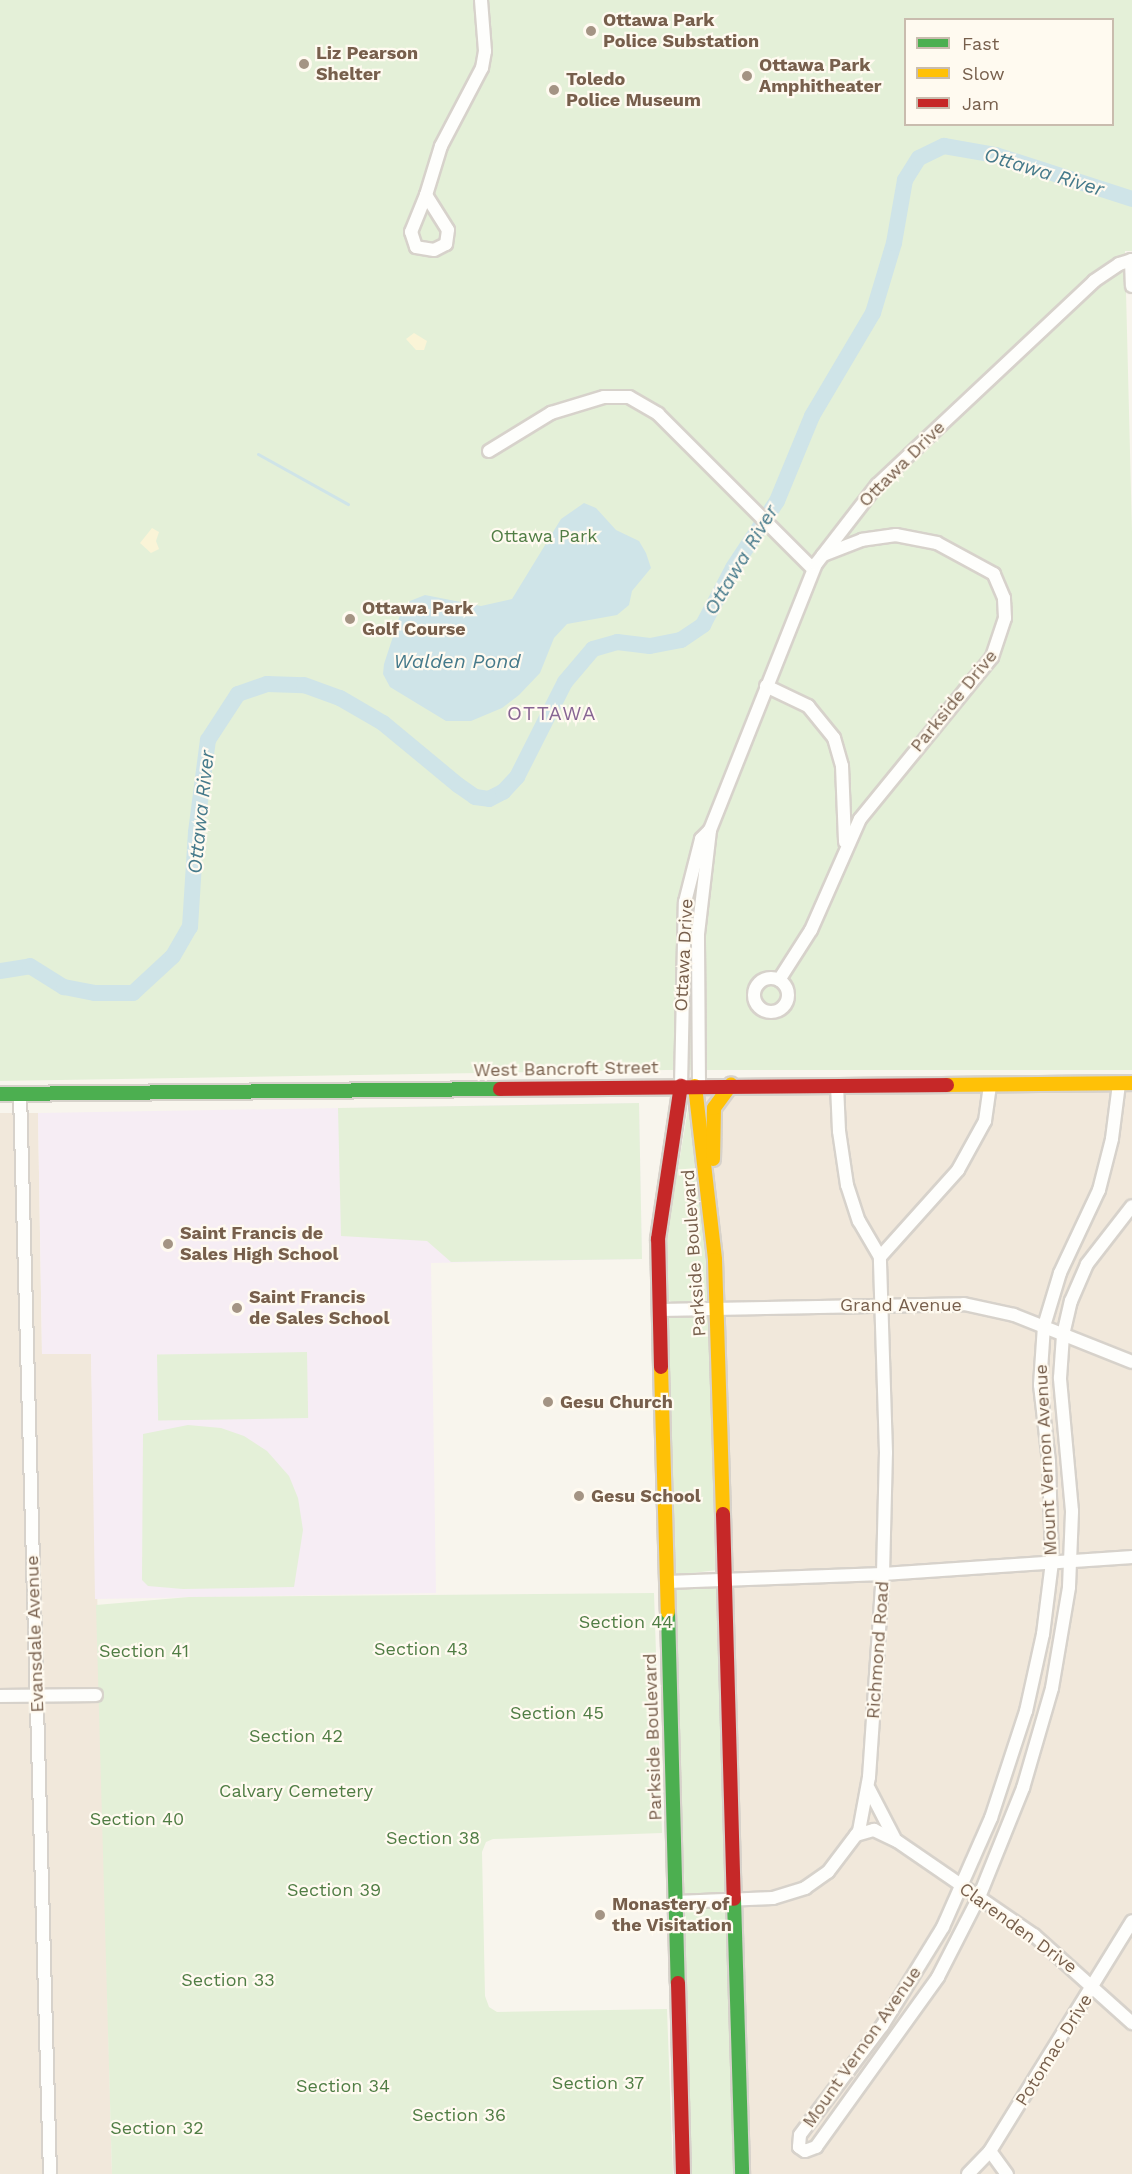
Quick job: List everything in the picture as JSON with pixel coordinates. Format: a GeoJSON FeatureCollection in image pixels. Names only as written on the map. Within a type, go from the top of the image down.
{"type":"FeatureCollection","features":[{"type":"Feature","properties":{"kind":"street"},"geometry":{"type":"LineString","coordinates":[[426,195],[441,146],[482,68],[485,51],[481,0]]}},
{"type":"Feature","properties":{"kind":"street"},"geometry":{"type":"LineString","coordinates":[[1132,260],[1132,286]]}},
{"type":"Feature","properties":{"kind":"street","name":"Ottawa Drive"},"geometry":{"type":"LineString","coordinates":[[692,1086],[698,934],[710,830],[813,569],[885,477],[1094,281],[1132,260]]}},
{"type":"Feature","properties":{"kind":"street"},"geometry":{"type":"LineString","coordinates":[[489,451],[551,413],[620,395],[639,400],[658,414],[753,506],[813,569]]}},
{"type":"Feature","properties":{"kind":"street","name":"Parkside Drive"},"geometry":{"type":"LineString","coordinates":[[779,980],[811,930],[844,849],[875,798],[998,649],[1004,627],[1004,598],[999,581],[988,567],[915,536],[869,539],[822,555]]}},
{"type":"Feature","properties":{"kind":"street"},"geometry":{"type":"LineString","coordinates":[[766,686],[808,706],[834,738],[844,780],[844,849]]}},
{"type":"Feature","properties":{"kind":"street","name":"Ottawa Drive"},"geometry":{"type":"LineString","coordinates":[[692,1086],[685,902],[701,839],[710,830]]}},
{"type":"Feature","properties":{"kind":"street","name":"West Bancroft Street"},"geometry":{"type":"LineString","coordinates":[[0,1094],[731,1085],[1126,1084]]}},
{"type":"Feature","properties":{"kind":"street","name":"Mount Vernon Avenue"},"geometry":{"type":"LineString","coordinates":[[1126,1084],[1099,1190],[1060,1273],[1044,1326],[1040,1385],[1050,1473],[1052,1562],[1044,1634],[1026,1711],[991,1818],[962,1885],[907,1989],[800,2135],[801,2149],[809,2151],[816,2147],[891,2048],[938,1977],[979,1897],[1038,1740],[1061,1639],[1071,1561],[1071,1493],[1060,1378],[1063,1335],[1071,1301],[1087,1264],[1132,1206]]}},
{"type":"Feature","properties":{"kind":"street"},"geometry":{"type":"LineString","coordinates":[[710,1190],[714,1108],[731,1085]]}},
{"type":"Feature","properties":{"kind":"street","name":"Richmond Road"},"geometry":{"type":"LineString","coordinates":[[676,1902],[773,1898],[805,1888],[828,1872],[856,1835],[868,1788],[883,1574],[886,1453],[880,1257],[860,1221],[847,1185],[838,1131],[837,1085]]}},
{"type":"Feature","properties":{"kind":"street","name":"Parkside Boulevard"},"geometry":{"type":"LineString","coordinates":[[692,1086],[710,1190],[717,1308],[742,2174]]}},
{"type":"Feature","properties":{"kind":"street","name":"Parkside Boulevard"},"geometry":{"type":"LineString","coordinates":[[683,2174],[657,1239],[692,1086]]}},
{"type":"Feature","properties":{"kind":"street"},"geometry":{"type":"LineString","coordinates":[[880,1257],[958,1170],[985,1120],[990,1086]]}},
{"type":"Feature","properties":{"kind":"street","name":"Evansdale Avenue"},"geometry":{"type":"LineString","coordinates":[[20,1094],[50,2174]]}},
{"type":"Feature","properties":{"kind":"street","name":"Grand Avenue"},"geometry":{"type":"LineString","coordinates":[[660,1310],[964,1304],[1044,1326],[1132,1362]]}},
{"type":"Feature","properties":{"kind":"street"},"geometry":{"type":"LineString","coordinates":[[667,1582],[883,1574],[1132,1557]]}},
{"type":"Feature","properties":{"kind":"street"},"geometry":{"type":"LineString","coordinates":[[0,1696],[96,1695]]}},
{"type":"Feature","properties":{"kind":"street","name":"Clarenden Drive"},"geometry":{"type":"LineString","coordinates":[[868,1788],[897,1841]]}},
{"type":"Feature","properties":{"kind":"street","name":"Clarenden Drive"},"geometry":{"type":"LineString","coordinates":[[856,1835],[874,1830],[897,1841],[962,1885],[1034,1935],[1095,1986],[1132,2023]]}},
{"type":"Feature","properties":{"kind":"street","name":"Potomac Drive"},"geometry":{"type":"LineString","coordinates":[[968,2174],[990,2151],[1095,1986],[1132,1921]]}},
{"type":"Feature","properties":{"kind":"street"},"geometry":{"type":"LineString","coordinates":[[990,2151],[1007,2174]]}},
{"type":"Feature","properties":{"kind":"shaded area"},"geometry":{"type":"Polygon","coordinates":[[[1132,1083],[1132,2174],[742,2174],[715,1260],[695,1086],[1132,1083]]]}},
{"type":"Feature","properties":{"kind":"shaded area","name":"Saint Francis de Sales School"},"geometry":{"type":"Polygon","coordinates":[[[639,1103],[642,1259],[431,1263],[436,1593],[95,1599],[91,1354],[42,1354],[38,1113],[639,1103]]]}},
{"type":"Feature","properties":{"kind":"shaded area"},"geometry":{"type":"Polygon","coordinates":[[[0,1113],[38,1113],[42,1354],[91,1353],[112,2174],[0,2174],[0,1113]]]}},
{"type":"Feature","properties":{"kind":"green space","name":"Ottawa Park"},"geometry":{"type":"Polygon","coordinates":[[[0,0],[1132,0],[1132,251],[1125,251],[1132,532],[1132,1070],[667,1070],[0,1081],[0,0]]]}},
{"type":"Feature","properties":{"kind":"green space"},"geometry":{"type":"Polygon","coordinates":[[[639,1103],[642,1259],[451,1262],[427,1241],[341,1236],[338,1108],[639,1103]]]}},
{"type":"Feature","properties":{"kind":"green space"},"geometry":{"type":"Polygon","coordinates":[[[689,1103],[710,1261],[710,1298],[705,1302],[673,1303],[665,1297],[663,1258],[689,1103]]]}},
{"type":"Feature","properties":{"kind":"green space"},"geometry":{"type":"Polygon","coordinates":[[[674,1315],[710,1317],[717,1570],[677,1575],[674,1573],[666,1320],[674,1315]]]}},
{"type":"Feature","properties":{"kind":"green space"},"geometry":{"type":"Polygon","coordinates":[[[307,1352],[308,1418],[158,1421],[157,1355],[307,1352]]]}},
{"type":"Feature","properties":{"kind":"green space"},"geometry":{"type":"Polygon","coordinates":[[[188,1425],[221,1428],[244,1436],[267,1451],[289,1476],[298,1498],[303,1530],[294,1587],[183,1589],[148,1586],[142,1580],[143,1434],[188,1425]]]}},
{"type":"Feature","properties":{"kind":"green space"},"geometry":{"type":"Polygon","coordinates":[[[712,1585],[718,1590],[727,1889],[722,1893],[685,1896],[673,1591],[680,1587],[712,1585]]]}},
{"type":"Feature","properties":{"kind":"green space","name":"Calvary Cemetery"},"geometry":{"type":"Polygon","coordinates":[[[654,1593],[662,1833],[493,1839],[486,1842],[482,1852],[485,1996],[489,2007],[497,2012],[667,2009],[673,2174],[112,2174],[96,1605],[189,1597],[654,1593]]]}},
{"type":"Feature","properties":{"kind":"green space"},"geometry":{"type":"Polygon","coordinates":[[[724,1906],[727,1909],[736,2174],[689,2174],[683,1909],[724,1906]]]}},
{"type":"Feature","properties":{"kind":"sand"},"geometry":{"type":"Polygon","coordinates":[[[414,333],[427,341],[424,350],[416,350],[406,339],[414,333]]]}},
{"type":"Feature","properties":{"kind":"sand"},"geometry":{"type":"Polygon","coordinates":[[[152,528],[159,532],[156,541],[159,549],[151,553],[140,543],[152,528]]]}},
{"type":"Feature","properties":{"kind":"water","name":"Walden Pond"},"geometry":{"type":"Polygon","coordinates":[[[584,503],[596,508],[616,530],[639,541],[646,553],[651,568],[632,591],[629,605],[617,615],[567,624],[554,638],[540,673],[519,695],[502,708],[471,721],[446,721],[390,687],[383,674],[384,664],[401,612],[410,601],[425,595],[481,606],[512,599],[561,519],[584,503]]]}},
{"type":"Feature","properties":{"kind":"waterway","name":"Ottawa River"},"geometry":{"type":"LineString","coordinates":[[0,971],[30,966],[64,987],[95,993],[133,993],[173,956],[190,927],[196,832],[208,740],[238,694],[267,684],[304,685],[340,698],[383,723],[475,797],[489,799],[503,792],[517,777],[565,682],[593,649],[617,642],[650,646],[681,640],[703,625],[733,568],[777,501],[812,416],[873,313],[894,243],[905,180],[919,158],[944,146],[996,155],[1132,199]]}},
{"type":"Feature","properties":{"kind":"waterway"},"geometry":{"type":"LineString","coordinates":[[258,454],[348,504]]}},
{"type":"Feature","properties":{"kind":"traffic: fast"},"geometry":{"type":"LineString","coordinates":[[0,1094],[500,1089]]}},
{"type":"Feature","properties":{"kind":"traffic: fast"},"geometry":{"type":"LineString","coordinates":[[668,1612],[678,1983]]}},
{"type":"Feature","properties":{"kind":"traffic: fast"},"geometry":{"type":"LineString","coordinates":[[734,1899],[742,2174]]}},
{"type":"Feature","properties":{"kind":"traffic: slow"},"geometry":{"type":"LineString","coordinates":[[947,1085],[1132,1083]]}},
{"type":"Feature","properties":{"kind":"traffic: slow"},"geometry":{"type":"LineString","coordinates":[[713,1159],[714,1108],[731,1085]]}},
{"type":"Feature","properties":{"kind":"traffic: slow"},"geometry":{"type":"LineString","coordinates":[[695,1086],[715,1260],[723,1514]]}},
{"type":"Feature","properties":{"kind":"traffic: slow"},"geometry":{"type":"LineString","coordinates":[[661,1367],[668,1612]]}},
{"type":"Feature","properties":{"kind":"traffic: jam"},"geometry":{"type":"LineString","coordinates":[[500,1089],[947,1085]]}},
{"type":"Feature","properties":{"kind":"traffic: jam"},"geometry":{"type":"LineString","coordinates":[[661,1367],[658,1239],[681,1086]]}},
{"type":"Feature","properties":{"kind":"traffic: jam"},"geometry":{"type":"LineString","coordinates":[[723,1514],[734,1899]]}},
{"type":"Feature","properties":{"kind":"traffic: jam"},"geometry":{"type":"LineString","coordinates":[[678,1983],[683,2174]]}},
{"type":"Feature","properties":{"kind":"place","name":"Ottawa Park Police Substation"},"geometry":{"type":"Point","coordinates":[591,31]}},
{"type":"Feature","properties":{"kind":"place","name":"Liz Pearson Shelter"},"geometry":{"type":"Point","coordinates":[304,64]}},
{"type":"Feature","properties":{"kind":"place","name":"Ottawa Park Amphitheater"},"geometry":{"type":"Point","coordinates":[747,76]}},
{"type":"Feature","properties":{"kind":"place","name":"Toledo Police Museum"},"geometry":{"type":"Point","coordinates":[554,90]}},
{"type":"Feature","properties":{"kind":"place","name":"Ottawa Park Golf Course"},"geometry":{"type":"Point","coordinates":[350,619]}},
{"type":"Feature","properties":{"kind":"place","name":"Saint Francis de Sales High School"},"geometry":{"type":"Point","coordinates":[168,1244]}},
{"type":"Feature","properties":{"kind":"place","name":"Saint Francis de Sales School"},"geometry":{"type":"Point","coordinates":[237,1308]}},
{"type":"Feature","properties":{"kind":"place","name":"Gesu Church"},"geometry":{"type":"Point","coordinates":[548,1402]}},
{"type":"Feature","properties":{"kind":"place","name":"Gesu School"},"geometry":{"type":"Point","coordinates":[579,1496]}},
{"type":"Feature","properties":{"kind":"place","name":"Monastery of the Visitation"},"geometry":{"type":"Point","coordinates":[600,1915]}},
{"type":"Feature","properties":{"kind":"district","name":"OTTAWA"},"geometry":{"type":"Point","coordinates":[552,713]}},
{"type":"Feature","properties":{"kind":"park label","name":"Section 44"},"geometry":{"type":"Point","coordinates":[626,1622]}},
{"type":"Feature","properties":{"kind":"park label","name":"Section 43"},"geometry":{"type":"Point","coordinates":[421,1649]}},
{"type":"Feature","properties":{"kind":"park label","name":"Section 41"},"geometry":{"type":"Point","coordinates":[144,1651]}},
{"type":"Feature","properties":{"kind":"park label","name":"Section 45"},"geometry":{"type":"Point","coordinates":[557,1713]}},
{"type":"Feature","properties":{"kind":"park label","name":"Section 42"},"geometry":{"type":"Point","coordinates":[296,1736]}},
{"type":"Feature","properties":{"kind":"park label","name":"Section 40"},"geometry":{"type":"Point","coordinates":[137,1819]}},
{"type":"Feature","properties":{"kind":"park label","name":"Section 38"},"geometry":{"type":"Point","coordinates":[433,1838]}},
{"type":"Feature","properties":{"kind":"park label","name":"Section 39"},"geometry":{"type":"Point","coordinates":[334,1890]}},
{"type":"Feature","properties":{"kind":"park label","name":"Section 33"},"geometry":{"type":"Point","coordinates":[228,1980]}},
{"type":"Feature","properties":{"kind":"park label","name":"Section 37"},"geometry":{"type":"Point","coordinates":[598,2083]}},
{"type":"Feature","properties":{"kind":"park label","name":"Section 34"},"geometry":{"type":"Point","coordinates":[343,2086]}},
{"type":"Feature","properties":{"kind":"park label","name":"Section 36"},"geometry":{"type":"Point","coordinates":[459,2115]}},
{"type":"Feature","properties":{"kind":"park label","name":"Section 32"},"geometry":{"type":"Point","coordinates":[157,2128]}}]}
